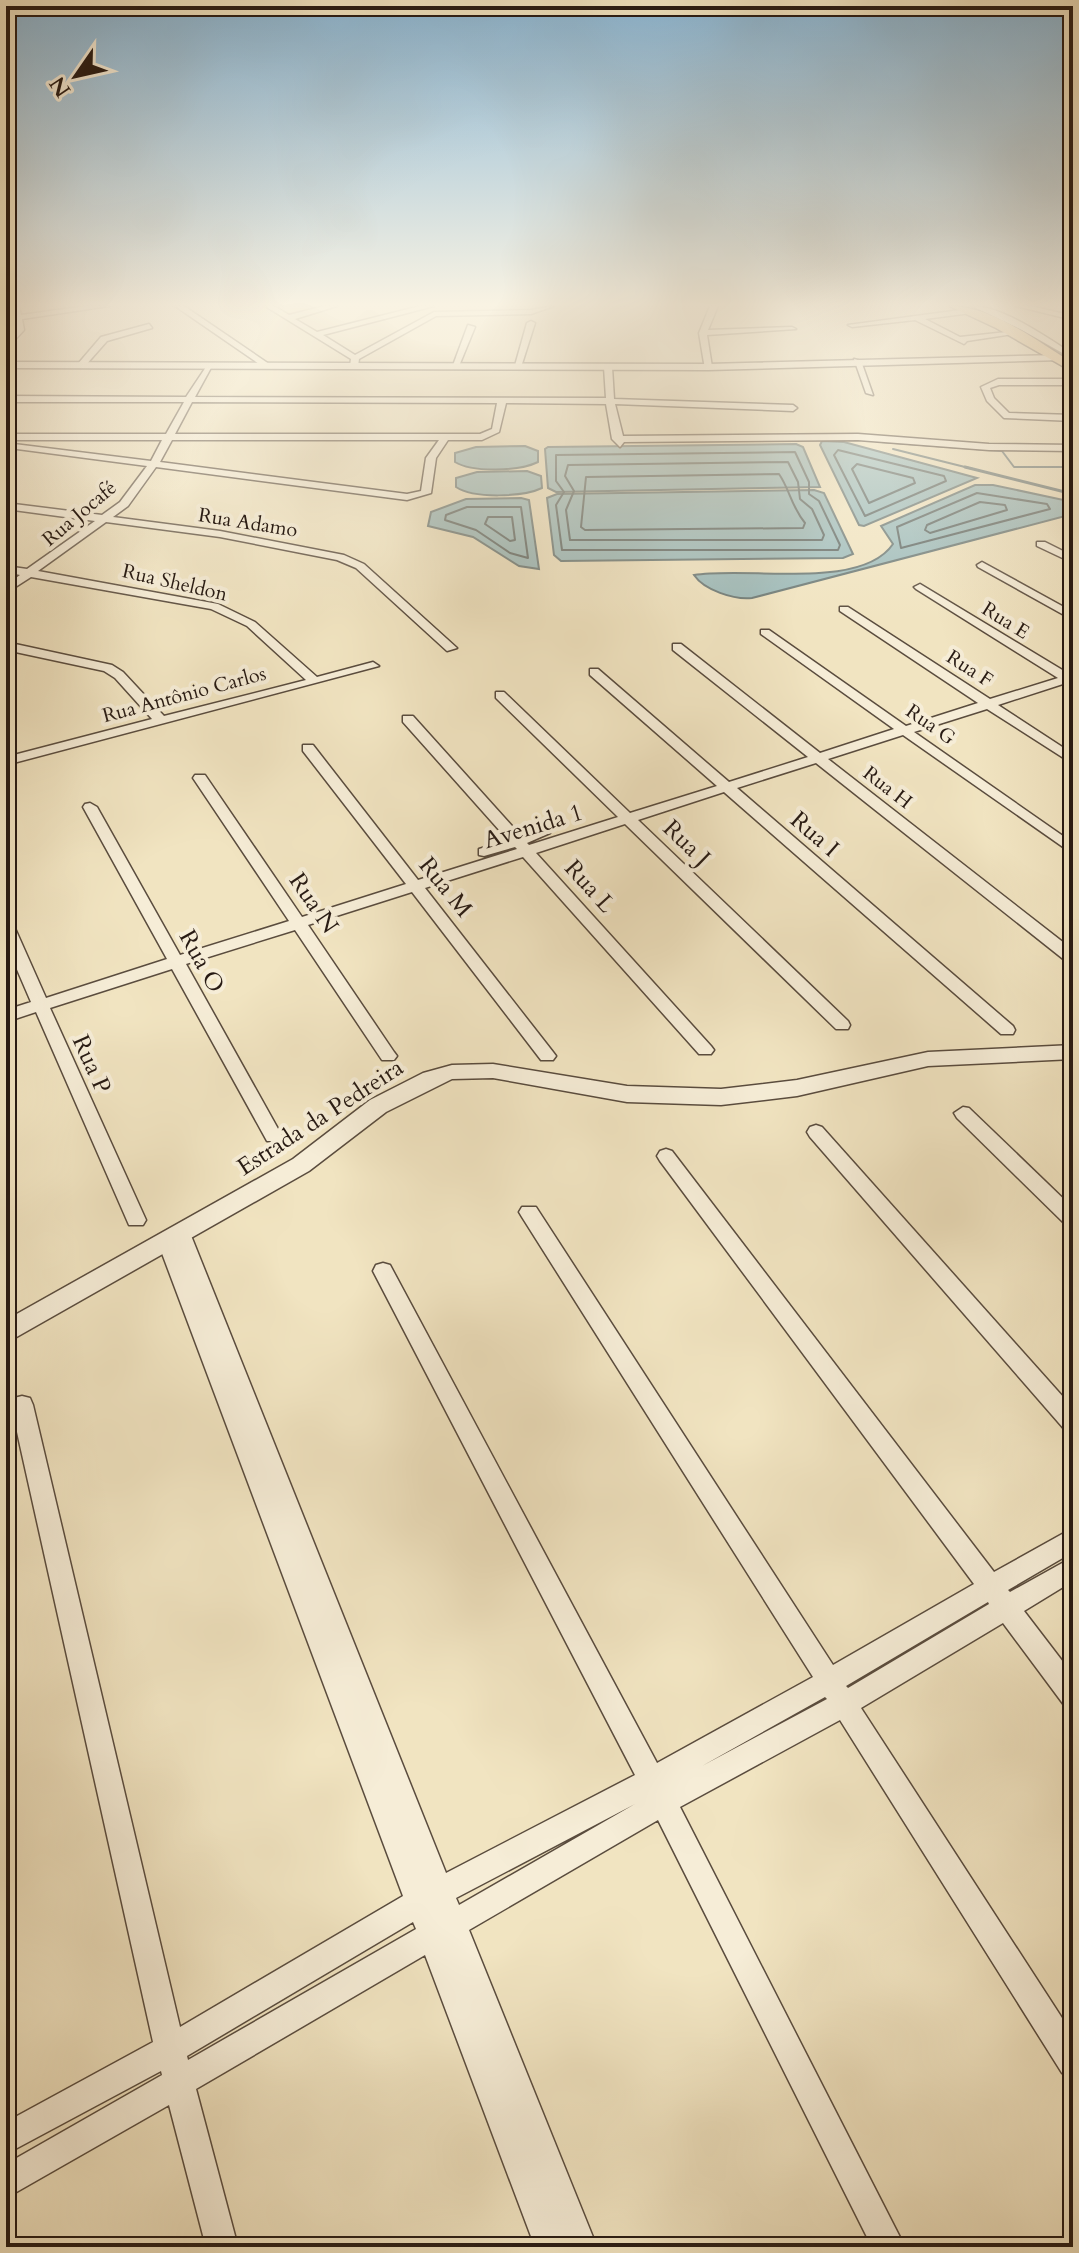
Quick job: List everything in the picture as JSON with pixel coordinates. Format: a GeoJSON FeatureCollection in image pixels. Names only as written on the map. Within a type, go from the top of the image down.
{"type":"FeatureCollection","features":[{"type":"Feature","properties":{"kind":"street","name":"Rua Jocafé"},"geometry":{"type":"LineString","coordinates":[[6,590],[33,574],[124,504],[153,465],[182,411]]}},
{"type":"Feature","properties":{"kind":"street"},"geometry":{"type":"LineString","coordinates":[[6,437],[445,437],[492,434],[499,411]]}},
{"type":"Feature","properties":{"kind":"street"},"geometry":{"type":"LineString","coordinates":[[612,411],[619,442],[858,437],[977,446],[1073,448]]}},
{"type":"Feature","properties":{"kind":"street"},"geometry":{"type":"LineString","coordinates":[[1002,411],[1007,416],[1073,418]]}},
{"type":"Feature","properties":{"kind":"street"},"geometry":{"type":"LineString","coordinates":[[6,445],[420,496],[426,491],[433,454],[445,437]]}},
{"type":"Feature","properties":{"kind":"street","name":"Rua Adamo"},"geometry":{"type":"LineString","coordinates":[[6,506],[220,534],[351,561],[451,648]]}},
{"type":"Feature","properties":{"kind":"street"},"geometry":{"type":"LineString","coordinates":[[1041,544],[1073,560]]}},
{"type":"Feature","properties":{"kind":"street"},"geometry":{"type":"LineString","coordinates":[[982,565],[1073,617]]}},
{"type":"Feature","properties":{"kind":"street","name":"Rua Sheldon"},"geometry":{"type":"LineString","coordinates":[[6,569],[214,606],[251,624],[314,680]]}},
{"type":"Feature","properties":{"kind":"street","name":"Rua E"},"geometry":{"type":"LineString","coordinates":[[920,587],[1069,676]]}},
{"type":"Feature","properties":{"kind":"street","name":"Rua F"},"geometry":{"type":"LineString","coordinates":[[844,609],[1073,760]]}},
{"type":"Feature","properties":{"kind":"street","name":"Rua G"},"geometry":{"type":"LineString","coordinates":[[765,632],[1073,850]]}},
{"type":"Feature","properties":{"kind":"street"},"geometry":{"type":"LineString","coordinates":[[6,646],[108,668],[119,675],[161,721]]}},
{"type":"Feature","properties":{"kind":"street","name":"Rua H"},"geometry":{"type":"LineString","coordinates":[[677,647],[1073,958]]}},
{"type":"Feature","properties":{"kind":"street","name":"Rua Antônio Carlos"},"geometry":{"type":"LineString","coordinates":[[6,761],[373,666]]}},
{"type":"Feature","properties":{"kind":"street","name":"Rua I"},"geometry":{"type":"LineString","coordinates":[[594,672],[1007,1030]]}},
{"type":"Feature","properties":{"kind":"street","name":"Avenida 1"},"geometry":{"type":"LineString","coordinates":[[6,1016],[38,1000],[172,957],[983,700],[1069,676]]}},
{"type":"Feature","properties":{"kind":"street","name":"Rua J"},"geometry":{"type":"LineString","coordinates":[[500,695],[842,1025]]}},
{"type":"Feature","properties":{"kind":"street","name":"Rua L"},"geometry":{"type":"LineString","coordinates":[[408,719],[705,1050]]}},
{"type":"Feature","properties":{"kind":"street","name":"Rua M"},"geometry":{"type":"LineString","coordinates":[[308,748],[547,1056]]}},
{"type":"Feature","properties":{"kind":"street","name":"Rua N"},"geometry":{"type":"LineString","coordinates":[[200,778],[388,1056]]}},
{"type":"Feature","properties":{"kind":"street","name":"Rua O"},"geometry":{"type":"LineString","coordinates":[[90,807],[273,1136]]}},
{"type":"Feature","properties":{"kind":"street","name":"Rua P"},"geometry":{"type":"LineString","coordinates":[[6,926],[136,1220]]}},
{"type":"Feature","properties":{"kind":"street","name":"Avenida 1"},"geometry":{"type":"LineString","coordinates":[[6,1003],[38,1000]]}},
{"type":"Feature","properties":{"kind":"street","name":"Estrada da Pedreira"},"geometry":{"type":"LineString","coordinates":[[6,1332],[301,1165],[378,1106],[431,1078],[452,1072],[493,1071],[627,1094],[721,1097],[797,1088],[928,1059],[1073,1052]]}},
{"type":"Feature","properties":{"kind":"street"},"geometry":{"type":"LineString","coordinates":[[963,1113],[1073,1220]]}},
{"type":"Feature","properties":{"kind":"street"},"geometry":{"type":"LineString","coordinates":[[816,1132],[1073,1423]]}},
{"type":"Feature","properties":{"kind":"street"},"geometry":{"type":"LineString","coordinates":[[666,1156],[1073,1696]]}},
{"type":"Feature","properties":{"kind":"street"},"geometry":{"type":"LineString","coordinates":[[529,1212],[1073,2062]]}},
{"type":"Feature","properties":{"kind":"street"},"geometry":{"type":"LineString","coordinates":[[173,1236],[440,1931],[542,2187],[581,2247]]}},
{"type":"Feature","properties":{"kind":"street"},"geometry":{"type":"LineString","coordinates":[[383,1271],[658,1791],[889,2247]]}},
{"type":"Feature","properties":{"kind":"street"},"geometry":{"type":"LineString","coordinates":[[22,1405],[170,2049],[222,2247]]}},
{"type":"Feature","properties":{"kind":"street"},"geometry":{"type":"LineString","coordinates":[[6,2182],[440,1931],[658,1791],[837,1692],[998,1597],[1073,1539]]}},
{"type":"Feature","properties":{"kind":"street"},"geometry":{"type":"LineString","coordinates":[[998,1597],[1073,1568]]}},
{"type":"Feature","properties":{"kind":"street"},"geometry":{"type":"LineString","coordinates":[[6,2139],[170,2049],[428,1898],[658,1791]]}},
{"type":"Feature","properties":{"kind":"street"},"geometry":{"type":"LineString","coordinates":[[542,2187],[551,2247]]}},
{"type":"Feature","properties":{"kind":"water"},"geometry":{"type":"Polygon","coordinates":[[[822,441],[844,442],[977,478],[864,526],[859,525],[820,445],[822,441]]]}},
{"type":"Feature","properties":{"kind":"water"},"geometry":{"type":"Polygon","coordinates":[[[796,444],[803,447],[820,487],[556,492],[548,488],[545,449],[548,447],[796,444]]]}},
{"type":"Feature","properties":{"kind":"water"},"geometry":{"type":"Polygon","coordinates":[[[525,446],[538,451],[538,462],[496,470],[473,468],[455,462],[455,453],[476,447],[525,446]]]}},
{"type":"Feature","properties":{"kind":"water"},"geometry":{"type":"Polygon","coordinates":[[[527,471],[541,476],[542,488],[499,495],[474,493],[456,487],[456,478],[477,472],[527,471]]]}},
{"type":"Feature","properties":{"kind":"water"},"geometry":{"type":"Polygon","coordinates":[[[975,485],[993,485],[1073,502],[1073,514],[752,598],[720,593],[694,575],[801,574],[856,567],[877,558],[893,544],[881,526],[975,485]]]}},
{"type":"Feature","properties":{"kind":"water"},"geometry":{"type":"Polygon","coordinates":[[[814,490],[824,493],[853,554],[843,558],[561,561],[554,555],[547,498],[557,494],[814,490]]]}},
{"type":"Feature","properties":{"kind":"water"},"geometry":{"type":"Polygon","coordinates":[[[466,499],[529,500],[539,569],[519,566],[473,537],[428,526],[431,512],[466,499]]]}},
{"type":"Feature","properties":{"kind":"waterway"},"geometry":{"type":"LineString","coordinates":[[881,442],[1002,451],[1014,467],[1073,467]]}},
{"type":"Feature","properties":{"kind":"waterway"},"geometry":{"type":"LineString","coordinates":[[893,449],[1073,494]]}}]}
